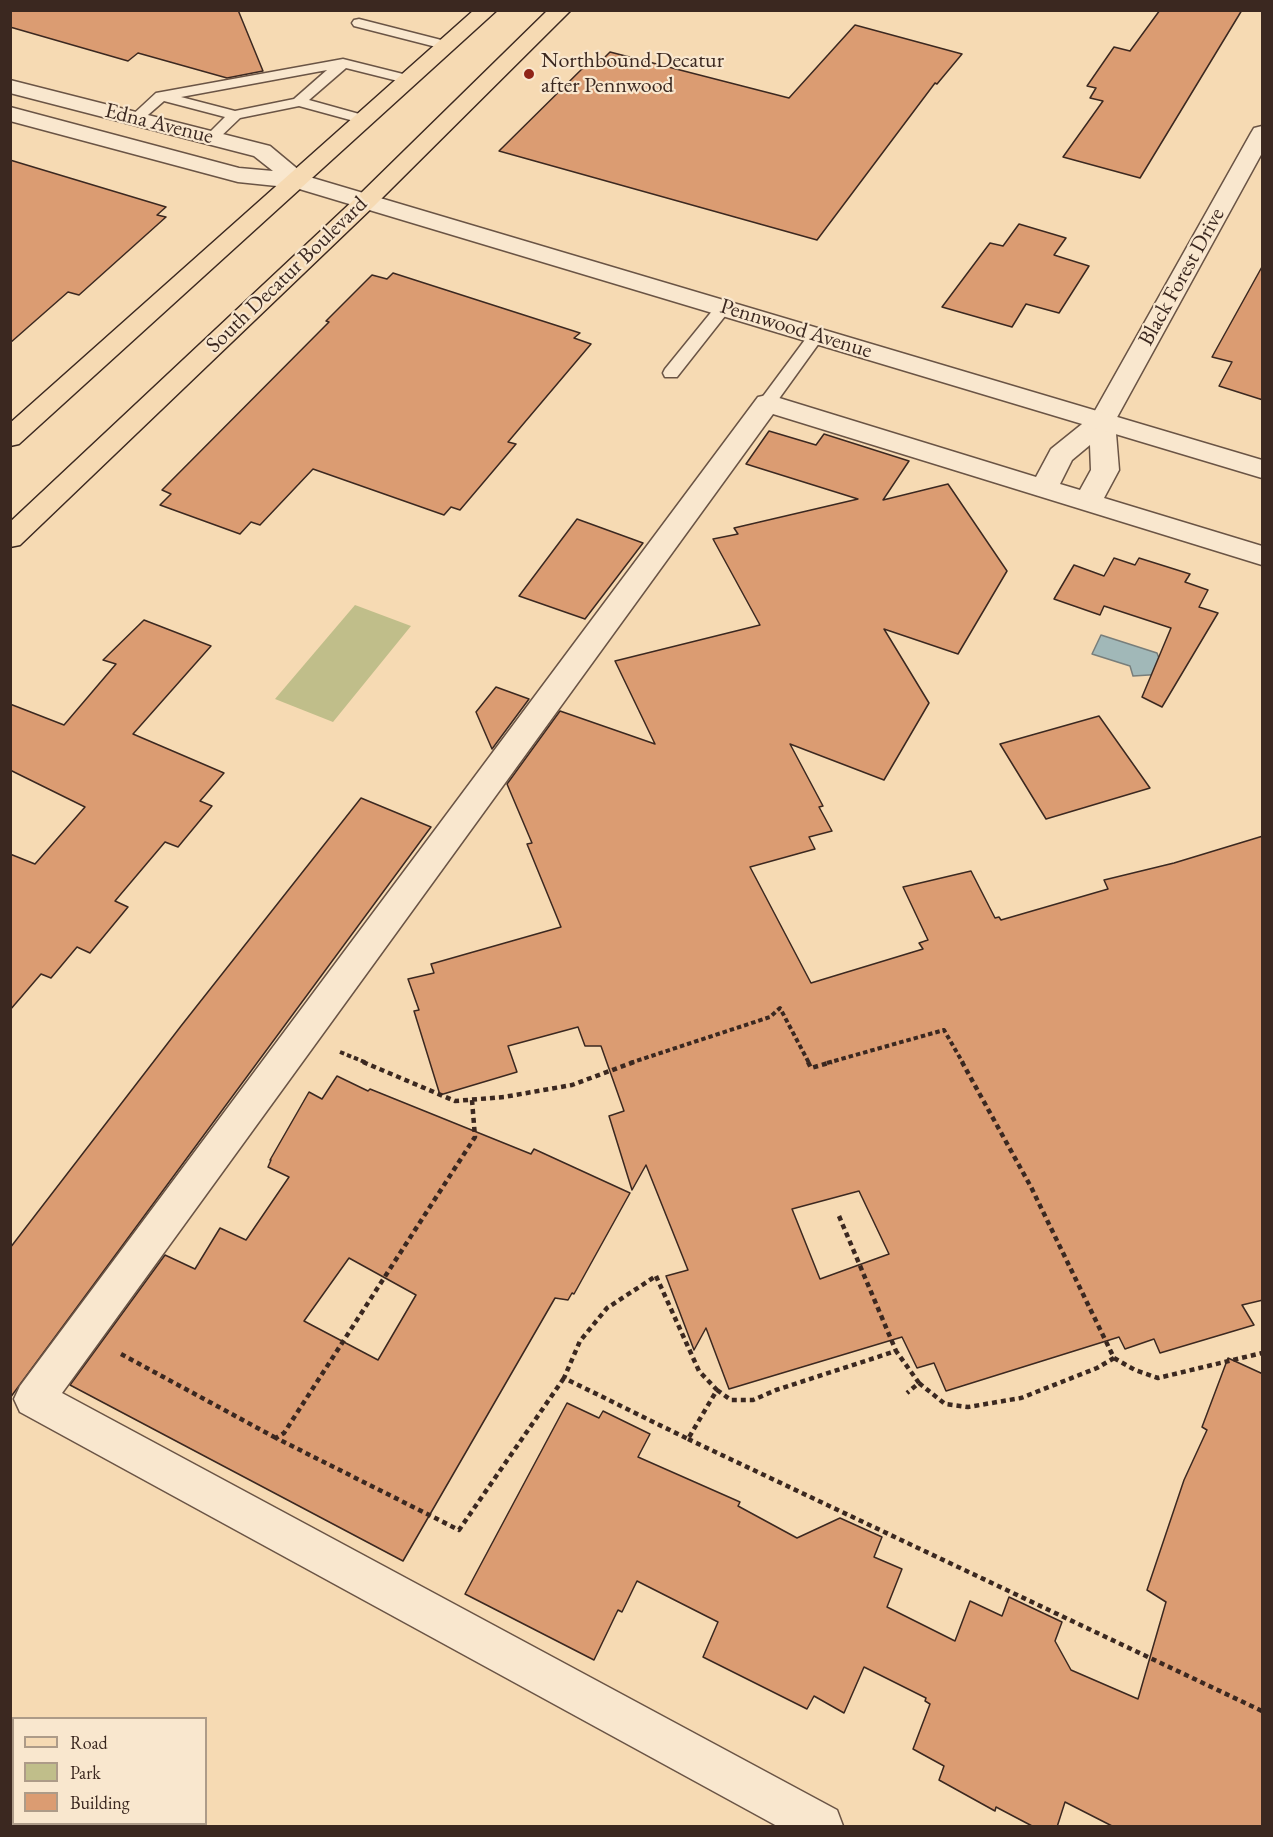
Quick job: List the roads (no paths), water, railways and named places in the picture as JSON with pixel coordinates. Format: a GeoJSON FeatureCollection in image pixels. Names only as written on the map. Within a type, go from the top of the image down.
{"type":"FeatureCollection","features":[{"type":"Feature","properties":{"kind":"main road"},"geometry":{"type":"LineString","coordinates":[[10,438],[487,10]]}},
{"type":"Feature","properties":{"kind":"main road","name":"South Decatur Boulevard"},"geometry":{"type":"LineString","coordinates":[[10,538],[366,201],[561,10]]}},
{"type":"Feature","properties":{"kind":"street","name":"Edna Avenue"},"geometry":{"type":"LineString","coordinates":[[10,86],[262,151],[298,181]]}},
{"type":"Feature","properties":{"kind":"street","name":"Edna Avenue"},"geometry":{"type":"LineString","coordinates":[[10,114],[238,175],[298,181],[329,190]]}},
{"type":"Feature","properties":{"kind":"street","name":"Black Forest Drive"},"geometry":{"type":"LineString","coordinates":[[1102,421],[1263,133]]}},
{"type":"Feature","properties":{"kind":"street","name":"Pennwood Avenue"},"geometry":{"type":"LineString","coordinates":[[329,190],[1263,469]]}},
{"type":"Feature","properties":{"kind":"street"},"geometry":{"type":"LineString","coordinates":[[821,1827],[34,1399],[767,403],[1263,556]]}},
{"type":"Feature","properties":{"kind":"street"},"geometry":{"type":"LineString","coordinates":[[1044,488],[1061,455],[1102,421]]}},
{"type":"Feature","properties":{"kind":"street"},"geometry":{"type":"LineString","coordinates":[[1088,502],[1106,470],[1102,421]]}},
{"type":"Feature","properties":{"kind":"lane"},"geometry":{"type":"LineString","coordinates":[[359,23],[448,46]]}},
{"type":"Feature","properties":{"kind":"lane"},"geometry":{"type":"LineString","coordinates":[[136,118],[161,96],[343,63],[410,80]]}},
{"type":"Feature","properties":{"kind":"lane"},"geometry":{"type":"LineString","coordinates":[[299,102],[343,63]]}},
{"type":"Feature","properties":{"kind":"lane"},"geometry":{"type":"LineString","coordinates":[[161,96],[235,115],[299,102],[365,120]]}},
{"type":"Feature","properties":{"kind":"lane"},"geometry":{"type":"LineString","coordinates":[[211,138],[235,115]]}},
{"type":"Feature","properties":{"kind":"lane"},"geometry":{"type":"LineString","coordinates":[[671,373],[723,308]]}},
{"type":"Feature","properties":{"kind":"lane"},"geometry":{"type":"LineString","coordinates":[[767,403],[816,336]]}},
{"type":"Feature","properties":{"kind":"water"},"geometry":{"type":"Polygon","coordinates":[[[1101,635],[1157,653],[1165,674],[1133,676],[1130,666],[1092,654],[1101,635]]]}},
{"type":"Feature","properties":{"kind":"place","name":"Northbound Decatur after Pennwood"},"geometry":{"type":"Point","coordinates":[529,74]}}]}
